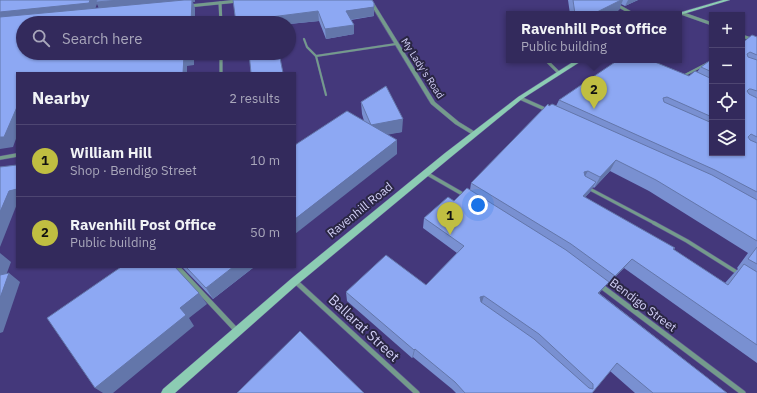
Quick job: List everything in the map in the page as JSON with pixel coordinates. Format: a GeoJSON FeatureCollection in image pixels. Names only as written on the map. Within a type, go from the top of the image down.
{"type":"FeatureCollection","features":[{"type":"Feature","properties":{"kind":"main road"},"geometry":{"type":"LineString","coordinates":[[682,13],[728,0]]}},
{"type":"Feature","properties":{"kind":"main road","name":"Ravenhill Road"},"geometry":{"type":"LineString","coordinates":[[167,393],[295,281],[426,173],[520,98],[575,63]]}},
{"type":"Feature","properties":{"kind":"street","name":"My Lady's Road"},"geometry":{"type":"LineString","coordinates":[[370,0],[433,103],[457,123],[475,134]]}},
{"type":"Feature","properties":{"kind":"street"},"geometry":{"type":"LineString","coordinates":[[608,0],[628,11]]}},
{"type":"Feature","properties":{"kind":"street"},"geometry":{"type":"LineString","coordinates":[[181,7],[239,1]]}},
{"type":"Feature","properties":{"kind":"street"},"geometry":{"type":"LineString","coordinates":[[220,3],[221,16]]}},
{"type":"Feature","properties":{"kind":"street"},"geometry":{"type":"LineString","coordinates":[[682,15],[709,23]]}},
{"type":"Feature","properties":{"kind":"street"},"geometry":{"type":"LineString","coordinates":[[745,37],[757,41]]}},
{"type":"Feature","properties":{"kind":"street"},"geometry":{"type":"LineString","coordinates":[[221,60],[221,72]]}},
{"type":"Feature","properties":{"kind":"street"},"geometry":{"type":"LineString","coordinates":[[549,63],[559,73]]}},
{"type":"Feature","properties":{"kind":"street"},"geometry":{"type":"LineString","coordinates":[[676,73],[690,79]]}},
{"type":"Feature","properties":{"kind":"street"},"geometry":{"type":"LineString","coordinates":[[520,98],[552,113]]}},
{"type":"Feature","properties":{"kind":"street"},"geometry":{"type":"LineString","coordinates":[[0,158],[16,156]]}},
{"type":"Feature","properties":{"kind":"street"},"geometry":{"type":"LineString","coordinates":[[426,173],[471,199]]}},
{"type":"Feature","properties":{"kind":"street"},"geometry":{"type":"LineString","coordinates":[[178,268],[238,331]]}},
{"type":"Feature","properties":{"kind":"street","name":"Ballarat Street"},"geometry":{"type":"LineString","coordinates":[[295,281],[417,393]]}},
{"type":"Feature","properties":{"kind":"street","name":"Bendigo Street"},"geometry":{"type":"LineString","coordinates":[[594,281],[742,393]]}},
{"type":"Feature","properties":{"kind":"lane"},"geometry":{"type":"LineString","coordinates":[[304,39],[307,47],[316,56],[326,96]]}},
{"type":"Feature","properties":{"kind":"lane"},"geometry":{"type":"LineString","coordinates":[[316,56],[396,44]]}},
{"type":"Feature","properties":{"kind":"lane"},"geometry":{"type":"LineString","coordinates":[[683,76],[709,63]]}},
{"type":"Feature","properties":{"kind":"lane"},"geometry":{"type":"LineString","coordinates":[[581,184],[687,240],[744,277]]}},
{"type":"Feature","properties":{"kind":"building"},"geometry":{"type":"Polygon","coordinates":[[[0,0],[90,0],[89,3],[0,12],[0,0]]]}},
{"type":"Feature","properties":{"kind":"building"},"geometry":{"type":"Polygon","coordinates":[[[97,0],[120,0],[96,2],[97,0]]]}},
{"type":"Feature","properties":{"kind":"building"},"geometry":{"type":"Polygon","coordinates":[[[192,0],[191,16],[16,16],[16,60],[184,60],[183,72],[16,72],[16,109],[4,137],[0,137],[0,17],[192,0]]]}},
{"type":"Feature","properties":{"kind":"building"},"geometry":{"type":"Polygon","coordinates":[[[233,0],[372,0],[374,3],[374,7],[346,11],[354,25],[325,29],[318,11],[279,16],[235,16],[233,0]]]}},
{"type":"Feature","properties":{"kind":"building"},"geometry":{"type":"Polygon","coordinates":[[[573,0],[621,0],[599,11],[575,11],[573,0]]]}},
{"type":"Feature","properties":{"kind":"building"},"geometry":{"type":"Polygon","coordinates":[[[752,35],[757,37],[757,55],[750,52],[747,54],[748,57],[757,60],[757,91],[749,89],[747,91],[749,94],[757,98],[757,137],[751,134],[748,137],[750,140],[757,143],[757,192],[715,170],[559,100],[614,63],[657,63],[689,76],[695,71],[709,78],[709,116],[667,97],[663,98],[664,102],[709,122],[709,156],[745,156],[745,41],[752,35]]]}},
{"type":"Feature","properties":{"kind":"building"},"geometry":{"type":"Polygon","coordinates":[[[250,60],[280,60],[283,72],[251,72],[250,60]]]}},
{"type":"Feature","properties":{"kind":"building"},"geometry":{"type":"Polygon","coordinates":[[[709,61],[709,71],[701,67],[709,61]]]}},
{"type":"Feature","properties":{"kind":"building"},"geometry":{"type":"Polygon","coordinates":[[[386,86],[403,119],[371,125],[361,102],[386,86]]]}},
{"type":"Feature","properties":{"kind":"building"},"geometry":{"type":"Polygon","coordinates":[[[548,104],[549,106],[552,104],[712,175],[757,200],[757,241],[656,180],[616,160],[600,177],[588,171],[584,172],[585,176],[596,182],[583,196],[675,248],[673,249],[728,285],[744,264],[757,272],[757,345],[632,259],[615,276],[571,244],[471,183],[548,104]]]}},
{"type":"Feature","properties":{"kind":"building"},"geometry":{"type":"Polygon","coordinates":[[[347,111],[397,140],[296,218],[296,144],[347,111]]]}},
{"type":"Feature","properties":{"kind":"building"},"geometry":{"type":"Polygon","coordinates":[[[16,165],[16,189],[9,191],[0,212],[0,167],[16,165]]]}},
{"type":"Feature","properties":{"kind":"building"},"geometry":{"type":"Polygon","coordinates":[[[467,188],[566,250],[609,282],[598,293],[727,393],[653,393],[617,363],[592,393],[465,393],[455,382],[415,349],[414,350],[346,292],[386,255],[426,285],[464,246],[424,218],[448,197],[454,201],[467,188]],[[484,296],[480,297],[481,302],[534,339],[589,388],[593,389],[593,384],[539,334],[484,296]]]}},
{"type":"Feature","properties":{"kind":"building"},"geometry":{"type":"Polygon","coordinates":[[[757,247],[757,264],[748,259],[757,247]]]}},
{"type":"Feature","properties":{"kind":"building"},"geometry":{"type":"Polygon","coordinates":[[[120,268],[176,268],[199,293],[180,308],[186,315],[95,388],[47,318],[120,268]]]}},
{"type":"Feature","properties":{"kind":"building"},"geometry":{"type":"Polygon","coordinates":[[[187,268],[232,268],[206,288],[187,268]]]}},
{"type":"Feature","properties":{"kind":"building"},"geometry":{"type":"Polygon","coordinates":[[[9,273],[0,298],[0,275],[9,273]]]}},
{"type":"Feature","properties":{"kind":"building"},"geometry":{"type":"Polygon","coordinates":[[[300,331],[364,393],[237,393],[300,331]]]}},
{"type":"Feature","properties":{"kind":"place","name":"Ravenhill Post Office"},"geometry":{"type":"Point","coordinates":[594,109]}},
{"type":"Feature","properties":{"kind":"place","name":"William Hill"},"geometry":{"type":"Point","coordinates":[450,235]}}]}
